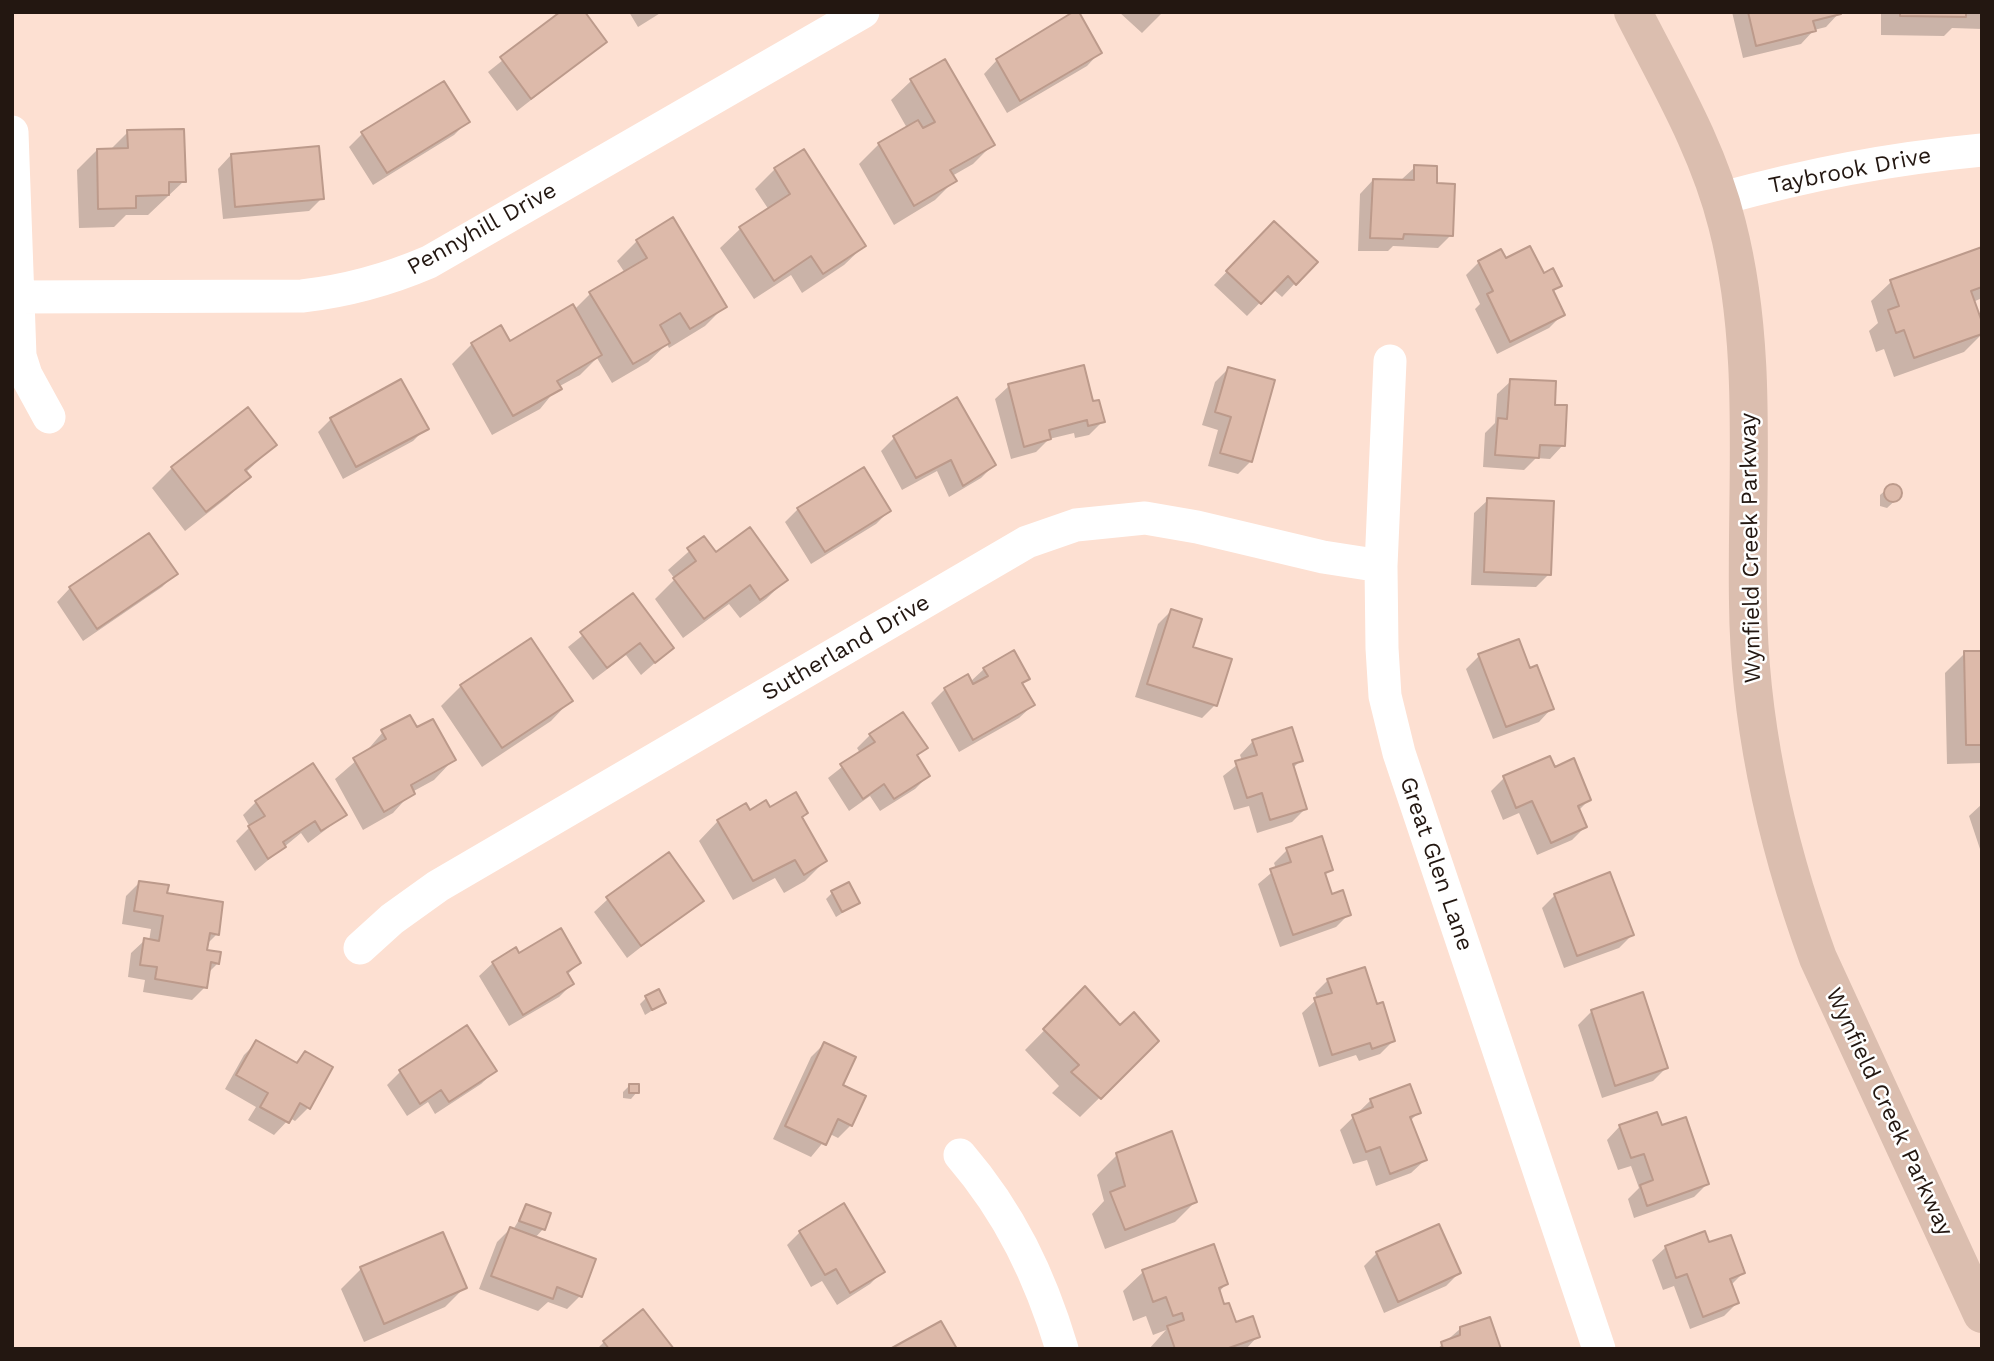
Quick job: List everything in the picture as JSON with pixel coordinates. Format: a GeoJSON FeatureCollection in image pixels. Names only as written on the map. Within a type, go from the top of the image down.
{"type":"FeatureCollection","features":[{"type":"Feature","properties":{"kind":"street","name":"Pennyhill Drive"},"geometry":{"type":"LineString","coordinates":[[16,297],[302,296],[336,292],[386,280],[429,262],[863,12]]}},
{"type":"Feature","properties":{"kind":"street","name":"Wynfield Creek Parkway"},"geometry":{"type":"LineString","coordinates":[[1633,12],[1702,149],[1719,199],[1736,275],[1746,360],[1751,458],[1748,602],[1750,659],[1768,793],[1796,897],[1818,958],[1982,1314]]}},
{"type":"Feature","properties":{"kind":"street"},"geometry":{"type":"LineString","coordinates":[[12,132],[20,356],[26,375],[49,417]]}},
{"type":"Feature","properties":{"kind":"street","name":"Taybrook Drive"},"geometry":{"type":"LineString","coordinates":[[1719,199],[1802,176],[1892,159],[1982,150]]}},
{"type":"Feature","properties":{"kind":"street","name":"Great Glen Lane"},"geometry":{"type":"LineString","coordinates":[[1390,361],[1381,566],[1385,695],[1399,753],[1599,1349]]}},
{"type":"Feature","properties":{"kind":"street","name":"Sutherland Drive"},"geometry":{"type":"LineString","coordinates":[[360,948],[393,919],[438,886],[1027,542],[1076,525],[1145,518],[1381,566]]}},
{"type":"Feature","properties":{"kind":"street"},"geometry":{"type":"LineString","coordinates":[[960,1155],[988,1188],[1030,1259],[1062,1349]]}},
{"type":"Feature","properties":{"kind":"building"},"geometry":{"type":"Polygon","coordinates":[[[560,12],[585,12],[607,42],[531,99],[500,57],[560,12]]]}},
{"type":"Feature","properties":{"kind":"building"},"geometry":{"type":"Polygon","coordinates":[[[1073,12],[1079,12],[1102,53],[1020,101],[996,59],[1073,12]]]}},
{"type":"Feature","properties":{"kind":"building"},"geometry":{"type":"Polygon","coordinates":[[[1748,12],[1841,14],[1813,21],[1816,31],[1756,46],[1748,12]]]}},
{"type":"Feature","properties":{"kind":"building"},"geometry":{"type":"Polygon","coordinates":[[[1900,12],[1966,12],[1966,17],[1900,16],[1900,12]]]}},
{"type":"Feature","properties":{"kind":"building"},"geometry":{"type":"Polygon","coordinates":[[[945,59],[995,145],[950,170],[957,181],[914,206],[878,143],[918,120],[923,128],[935,122],[910,79],[945,59]]]}},
{"type":"Feature","properties":{"kind":"building"},"geometry":{"type":"Polygon","coordinates":[[[444,81],[470,122],[387,173],[361,132],[444,81]]]}},
{"type":"Feature","properties":{"kind":"building"},"geometry":{"type":"Polygon","coordinates":[[[184,129],[186,182],[169,182],[169,195],[136,196],[136,208],[98,209],[97,149],[128,148],[127,130],[184,129]]]}},
{"type":"Feature","properties":{"kind":"building"},"geometry":{"type":"Polygon","coordinates":[[[319,146],[324,199],[235,207],[231,154],[319,146]]]}},
{"type":"Feature","properties":{"kind":"building"},"geometry":{"type":"Polygon","coordinates":[[[804,149],[866,246],[823,274],[811,256],[774,281],[739,227],[790,194],[774,168],[804,149]]]}},
{"type":"Feature","properties":{"kind":"building"},"geometry":{"type":"Polygon","coordinates":[[[1414,165],[1437,166],[1437,183],[1455,184],[1453,236],[1404,234],[1403,239],[1370,238],[1373,179],[1414,180],[1414,165]]]}},
{"type":"Feature","properties":{"kind":"building"},"geometry":{"type":"Polygon","coordinates":[[[673,217],[727,307],[690,329],[680,313],[660,325],[670,343],[633,364],[589,292],[647,258],[636,240],[673,217]]]}},
{"type":"Feature","properties":{"kind":"building"},"geometry":{"type":"Polygon","coordinates":[[[1274,221],[1318,262],[1296,285],[1288,276],[1261,304],[1226,271],[1274,221]]]}},
{"type":"Feature","properties":{"kind":"building"},"geometry":{"type":"Polygon","coordinates":[[[1530,246],[1544,273],[1553,268],[1562,286],[1553,290],[1565,315],[1510,342],[1487,294],[1493,291],[1478,261],[1501,249],[1506,258],[1530,246]]]}},
{"type":"Feature","properties":{"kind":"building"},"geometry":{"type":"Polygon","coordinates":[[[1982,247],[1982,287],[1971,291],[1982,322],[1982,334],[1914,358],[1904,330],[1896,333],[1888,310],[1899,306],[1890,280],[1982,247]]]}},
{"type":"Feature","properties":{"kind":"building"},"geometry":{"type":"Polygon","coordinates":[[[573,304],[602,355],[557,381],[562,389],[513,416],[471,343],[501,325],[510,341],[573,304]]]}},
{"type":"Feature","properties":{"kind":"building"},"geometry":{"type":"Polygon","coordinates":[[[1084,365],[1093,401],[1099,400],[1105,422],[1088,426],[1087,420],[1049,430],[1051,439],[1024,447],[1008,384],[1084,365]]]}},
{"type":"Feature","properties":{"kind":"building"},"geometry":{"type":"Polygon","coordinates":[[[1228,367],[1275,380],[1252,462],[1220,453],[1231,417],[1215,412],[1228,367]]]}},
{"type":"Feature","properties":{"kind":"building"},"geometry":{"type":"Polygon","coordinates":[[[401,379],[429,429],[356,467],[330,418],[401,379]]]}},
{"type":"Feature","properties":{"kind":"building"},"geometry":{"type":"Polygon","coordinates":[[[1510,379],[1556,381],[1555,405],[1567,405],[1565,446],[1540,445],[1539,458],[1495,455],[1498,418],[1507,419],[1510,379]]]}},
{"type":"Feature","properties":{"kind":"building"},"geometry":{"type":"Polygon","coordinates":[[[957,397],[996,465],[963,486],[951,460],[916,478],[893,436],[957,397]]]}},
{"type":"Feature","properties":{"kind":"building"},"geometry":{"type":"Polygon","coordinates":[[[248,407],[277,445],[245,470],[251,477],[206,512],[171,467],[248,407]]]}},
{"type":"Feature","properties":{"kind":"building"},"geometry":{"type":"Polygon","coordinates":[[[864,467],[891,511],[825,552],[797,508],[864,467]]]}},
{"type":"Feature","properties":{"kind":"building"},"geometry":{"type":"Polygon","coordinates":[[[1893,484],[1901,489],[1902,493],[1897,501],[1893,502],[1885,497],[1884,493],[1889,485],[1893,484]]]}},
{"type":"Feature","properties":{"kind":"building"},"geometry":{"type":"Polygon","coordinates":[[[1487,498],[1554,501],[1551,575],[1484,572],[1487,498]]]}},
{"type":"Feature","properties":{"kind":"building"},"geometry":{"type":"Polygon","coordinates":[[[750,527],[788,580],[760,600],[750,585],[704,619],[673,578],[696,561],[687,548],[704,536],[716,552],[750,527]]]}},
{"type":"Feature","properties":{"kind":"building"},"geometry":{"type":"Polygon","coordinates":[[[149,533],[178,574],[97,629],[69,587],[149,533]]]}},
{"type":"Feature","properties":{"kind":"building"},"geometry":{"type":"Polygon","coordinates":[[[633,593],[674,648],[655,663],[640,643],[607,668],[580,632],[633,593]]]}},
{"type":"Feature","properties":{"kind":"building"},"geometry":{"type":"Polygon","coordinates":[[[1171,609],[1202,619],[1193,647],[1232,659],[1217,706],[1147,684],[1171,609]]]}},
{"type":"Feature","properties":{"kind":"building"},"geometry":{"type":"Polygon","coordinates":[[[531,638],[573,701],[502,748],[460,685],[531,638]]]}},
{"type":"Feature","properties":{"kind":"building"},"geometry":{"type":"Polygon","coordinates":[[[1519,639],[1530,668],[1537,665],[1554,709],[1506,727],[1478,654],[1519,639]]]}},
{"type":"Feature","properties":{"kind":"building"},"geometry":{"type":"Polygon","coordinates":[[[1014,650],[1030,679],[1022,683],[1035,705],[973,740],[944,688],[968,674],[973,684],[988,676],[983,668],[1014,650]]]}},
{"type":"Feature","properties":{"kind":"building"},"geometry":{"type":"Polygon","coordinates":[[[1964,651],[1982,651],[1982,745],[1966,745],[1964,651]]]}},
{"type":"Feature","properties":{"kind":"building"},"geometry":{"type":"Polygon","coordinates":[[[903,712],[928,748],[917,755],[930,776],[894,799],[884,784],[863,799],[840,764],[875,742],[869,734],[903,712]]]}},
{"type":"Feature","properties":{"kind":"building"},"geometry":{"type":"Polygon","coordinates":[[[410,715],[417,727],[433,719],[456,760],[411,785],[415,794],[384,812],[353,758],[386,739],[381,730],[410,715]]]}},
{"type":"Feature","properties":{"kind":"building"},"geometry":{"type":"Polygon","coordinates":[[[1292,727],[1303,761],[1293,764],[1307,809],[1270,820],[1262,793],[1247,798],[1235,761],[1257,755],[1252,740],[1292,727]]]}},
{"type":"Feature","properties":{"kind":"building"},"geometry":{"type":"Polygon","coordinates":[[[1550,756],[1555,767],[1574,758],[1591,800],[1578,806],[1587,827],[1551,843],[1532,801],[1516,808],[1503,776],[1550,756]]]}},
{"type":"Feature","properties":{"kind":"building"},"geometry":{"type":"Polygon","coordinates":[[[313,763],[347,815],[321,831],[315,821],[283,842],[286,847],[268,859],[248,826],[265,816],[255,801],[313,763]]]}},
{"type":"Feature","properties":{"kind":"building"},"geometry":{"type":"Polygon","coordinates":[[[796,792],[808,813],[802,817],[827,861],[804,875],[795,860],[753,881],[717,820],[746,803],[750,810],[766,800],[770,807],[796,792]]]}},
{"type":"Feature","properties":{"kind":"building"},"geometry":{"type":"Polygon","coordinates":[[[1322,836],[1333,870],[1325,873],[1332,894],[1343,890],[1351,915],[1293,935],[1270,869],[1291,862],[1286,848],[1322,836]]]}},
{"type":"Feature","properties":{"kind":"building"},"geometry":{"type":"Polygon","coordinates":[[[669,852],[704,901],[641,946],[606,897],[669,852]]]}},
{"type":"Feature","properties":{"kind":"building"},"geometry":{"type":"Polygon","coordinates":[[[1610,872],[1634,935],[1577,956],[1554,894],[1610,872]]]}},
{"type":"Feature","properties":{"kind":"building"},"geometry":{"type":"Polygon","coordinates":[[[139,881],[169,885],[167,893],[223,902],[219,935],[210,933],[207,950],[221,952],[219,964],[211,962],[207,988],[155,979],[157,967],[140,965],[144,938],[159,941],[163,916],[134,911],[139,881]]]}},
{"type":"Feature","properties":{"kind":"building"},"geometry":{"type":"Polygon","coordinates":[[[849,882],[860,903],[842,912],[831,891],[849,882]]]}},
{"type":"Feature","properties":{"kind":"building"},"geometry":{"type":"Polygon","coordinates":[[[561,928],[581,963],[567,972],[574,984],[523,1015],[492,962],[516,947],[519,953],[561,928]]]}},
{"type":"Feature","properties":{"kind":"building"},"geometry":{"type":"Polygon","coordinates":[[[1365,967],[1377,1004],[1383,1002],[1395,1041],[1372,1049],[1370,1043],[1332,1055],[1314,998],[1332,993],[1327,979],[1365,967]]]}},
{"type":"Feature","properties":{"kind":"building"},"geometry":{"type":"Polygon","coordinates":[[[1085,986],[1120,1025],[1134,1012],[1159,1041],[1101,1099],[1071,1072],[1079,1065],[1043,1029],[1085,986]]]}},
{"type":"Feature","properties":{"kind":"building"},"geometry":{"type":"Polygon","coordinates":[[[659,989],[666,1003],[652,1010],[645,996],[659,989]]]}},
{"type":"Feature","properties":{"kind":"building"},"geometry":{"type":"Polygon","coordinates":[[[1643,992],[1668,1068],[1615,1086],[1591,1010],[1643,992]]]}},
{"type":"Feature","properties":{"kind":"building"},"geometry":{"type":"Polygon","coordinates":[[[467,1025],[497,1071],[449,1102],[441,1090],[420,1104],[399,1070],[467,1025]]]}},
{"type":"Feature","properties":{"kind":"building"},"geometry":{"type":"Polygon","coordinates":[[[256,1040],[297,1063],[305,1051],[333,1067],[310,1109],[300,1103],[289,1123],[260,1107],[268,1093],[236,1075],[256,1040]]]}},
{"type":"Feature","properties":{"kind":"building"},"geometry":{"type":"Polygon","coordinates":[[[824,1042],[856,1057],[843,1085],[866,1096],[852,1126],[838,1119],[826,1145],[785,1126],[824,1042]]]}},
{"type":"Feature","properties":{"kind":"building"},"geometry":{"type":"Polygon","coordinates":[[[629,1084],[639,1084],[639,1093],[629,1093],[629,1084]]]}},
{"type":"Feature","properties":{"kind":"building"},"geometry":{"type":"Polygon","coordinates":[[[1410,1084],[1421,1113],[1410,1117],[1427,1160],[1390,1174],[1380,1147],[1366,1152],[1352,1115],[1373,1107],[1370,1099],[1410,1084]]]}},
{"type":"Feature","properties":{"kind":"building"},"geometry":{"type":"Polygon","coordinates":[[[1657,1112],[1662,1125],[1686,1117],[1709,1184],[1647,1206],[1640,1185],[1653,1180],[1644,1154],[1631,1158],[1619,1125],[1657,1112]]]}},
{"type":"Feature","properties":{"kind":"building"},"geometry":{"type":"Polygon","coordinates":[[[1172,1131],[1197,1202],[1125,1230],[1110,1192],[1125,1186],[1116,1153],[1172,1131]]]}},
{"type":"Feature","properties":{"kind":"building"},"geometry":{"type":"Polygon","coordinates":[[[844,1203],[885,1272],[850,1293],[836,1269],[825,1275],[799,1231],[844,1203]]]}},
{"type":"Feature","properties":{"kind":"building"},"geometry":{"type":"Polygon","coordinates":[[[526,1204],[551,1213],[545,1230],[519,1221],[526,1204]]]}},
{"type":"Feature","properties":{"kind":"building"},"geometry":{"type":"Polygon","coordinates":[[[1439,1224],[1461,1273],[1398,1302],[1376,1252],[1439,1224]]]}},
{"type":"Feature","properties":{"kind":"building"},"geometry":{"type":"Polygon","coordinates":[[[510,1227],[596,1259],[582,1297],[557,1287],[553,1299],[491,1276],[510,1227]]]}},
{"type":"Feature","properties":{"kind":"building"},"geometry":{"type":"Polygon","coordinates":[[[1705,1231],[1709,1242],[1731,1235],[1745,1273],[1730,1279],[1739,1303],[1703,1317],[1687,1274],[1676,1278],[1665,1246],[1705,1231]]]}},
{"type":"Feature","properties":{"kind":"building"},"geometry":{"type":"Polygon","coordinates":[[[443,1232],[467,1288],[384,1324],[360,1267],[443,1232]]]}},
{"type":"Feature","properties":{"kind":"building"},"geometry":{"type":"Polygon","coordinates":[[[1214,1244],[1228,1284],[1219,1288],[1224,1304],[1229,1303],[1236,1322],[1253,1316],[1260,1337],[1226,1349],[1175,1349],[1167,1326],[1184,1320],[1182,1313],[1173,1316],[1166,1297],[1153,1302],[1142,1270],[1214,1244]]]}},
{"type":"Feature","properties":{"kind":"building"},"geometry":{"type":"Polygon","coordinates":[[[643,1309],[674,1349],[609,1349],[603,1341],[643,1309]]]}},
{"type":"Feature","properties":{"kind":"building"},"geometry":{"type":"Polygon","coordinates":[[[1490,1317],[1501,1349],[1443,1349],[1441,1342],[1460,1335],[1460,1327],[1490,1317]]]}},
{"type":"Feature","properties":{"kind":"building"},"geometry":{"type":"Polygon","coordinates":[[[941,1321],[957,1349],[890,1349],[941,1321]]]}}]}
